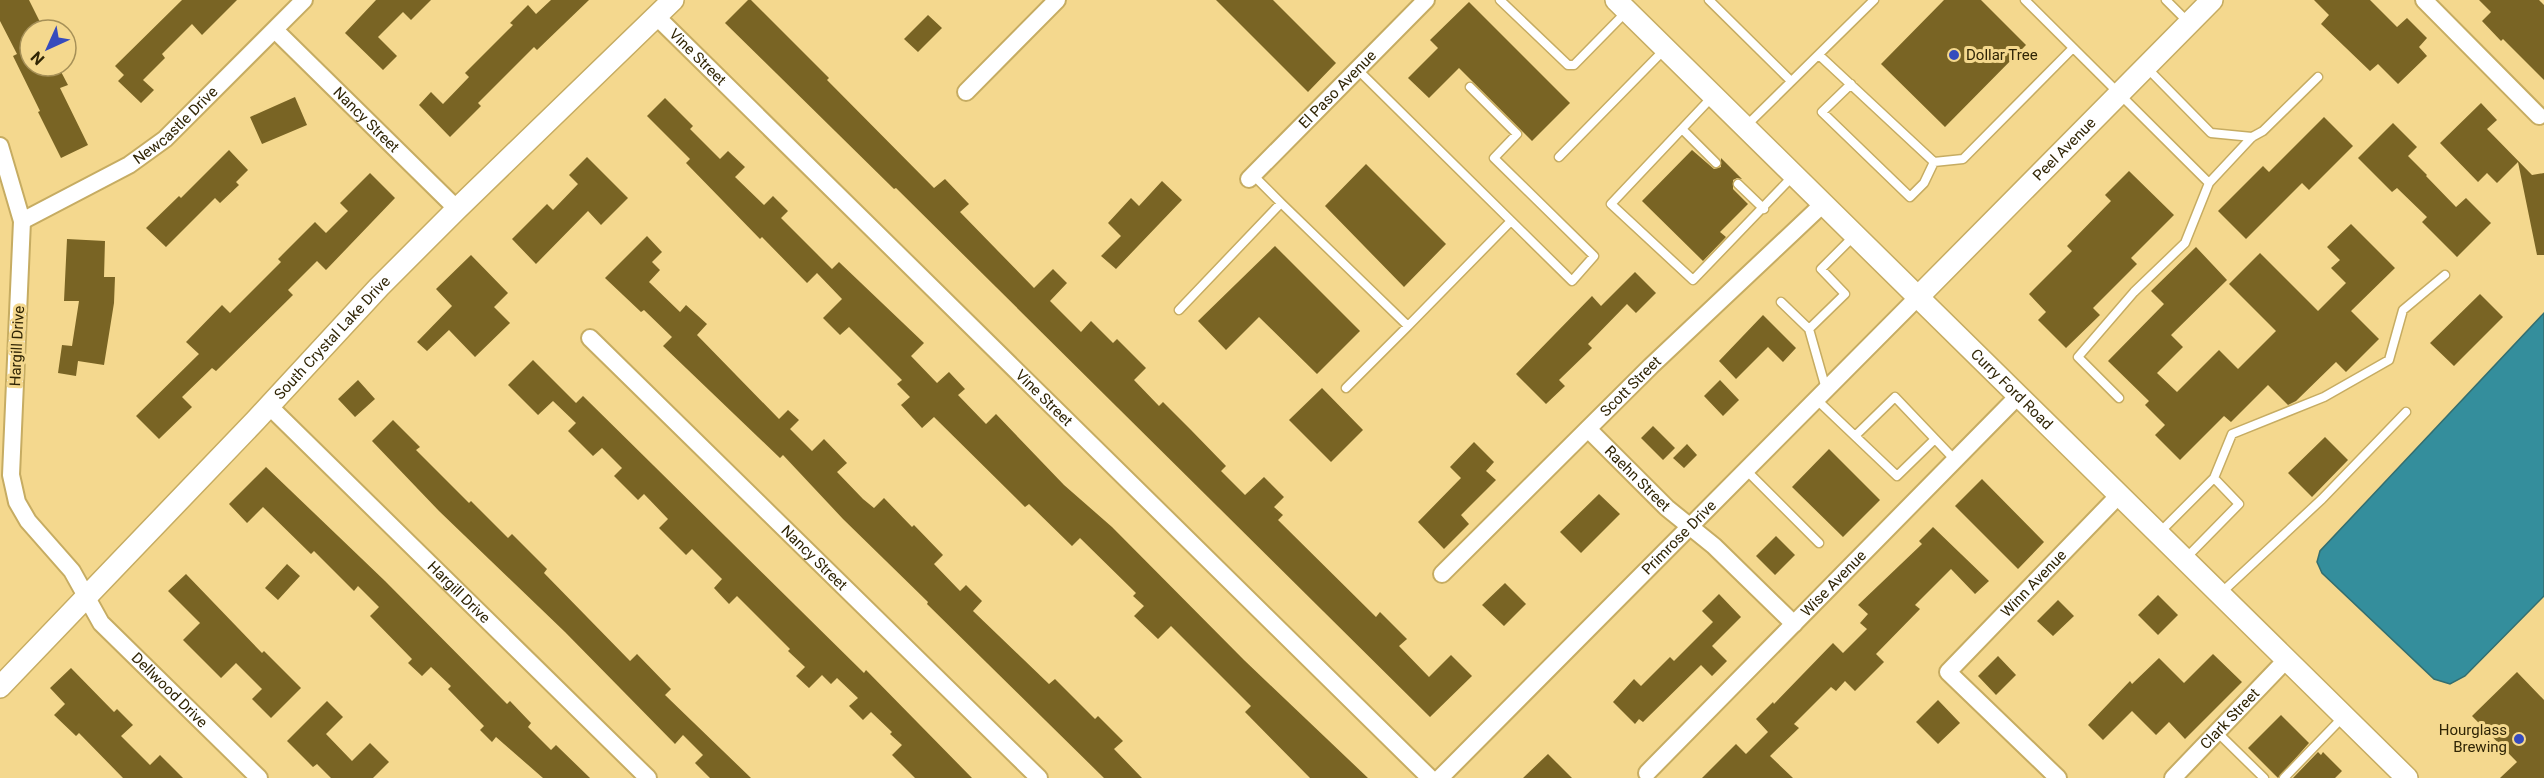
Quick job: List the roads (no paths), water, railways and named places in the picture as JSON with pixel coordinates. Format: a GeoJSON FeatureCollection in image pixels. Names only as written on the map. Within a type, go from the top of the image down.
{"type":"FeatureCollection","features":[{"type":"Feature","properties":{"kind":"street","name":"Newcastle Drive"},"geometry":{"type":"LineString","coordinates":[[22,221],[129,165],[165,138],[304,0]]}},
{"type":"Feature","properties":{"kind":"street","name":"South Crystal Lake Drive"},"geometry":{"type":"LineString","coordinates":[[0,687],[269,406],[379,287],[456,209],[674,0]]}},
{"type":"Feature","properties":{"kind":"street"},"geometry":{"type":"LineString","coordinates":[[966,92],[1057,0]]}},
{"type":"Feature","properties":{"kind":"street","name":"El Paso Avenue"},"geometry":{"type":"LineString","coordinates":[[1251,177],[1426,0]]}},
{"type":"Feature","properties":{"kind":"street","name":"Peel Avenue"},"geometry":{"type":"LineString","coordinates":[[1918,297],[2212,0]]}},
{"type":"Feature","properties":{"kind":"street"},"geometry":{"type":"LineString","coordinates":[[2424,0],[2540,116]]}},
{"type":"Feature","properties":{"kind":"street","name":"Curry Ford Road"},"geometry":{"type":"LineString","coordinates":[[1622,6],[2407,778]]}},
{"type":"Feature","properties":{"kind":"street","name":"Vine Street"},"geometry":{"type":"LineString","coordinates":[[657,17],[1430,778]]}},
{"type":"Feature","properties":{"kind":"street","name":"Nancy Street"},"geometry":{"type":"LineString","coordinates":[[275,30],[456,209]]}},
{"type":"Feature","properties":{"kind":"street","name":"Hargill Drive"},"geometry":{"type":"LineString","coordinates":[[0,146],[22,221],[11,476],[17,502],[27,521],[72,571],[88,597]]}},
{"type":"Feature","properties":{"kind":"street","name":"Scott Street"},"geometry":{"type":"LineString","coordinates":[[1442,574],[1651,366],[1823,204]]}},
{"type":"Feature","properties":{"kind":"street","name":"Primrose Drive"},"geometry":{"type":"LineString","coordinates":[[1440,778],[1918,297]]}},
{"type":"Feature","properties":{"kind":"street","name":"Nancy Street"},"geometry":{"type":"LineString","coordinates":[[590,338],[1039,778]]}},
{"type":"Feature","properties":{"kind":"street","name":"Wise Avenue"},"geometry":{"type":"LineString","coordinates":[[1647,773],[2019,395]]}},
{"type":"Feature","properties":{"kind":"street","name":"Hargill Drive"},"geometry":{"type":"LineString","coordinates":[[269,406],[648,778]]}},
{"type":"Feature","properties":{"kind":"street","name":"Raehn Street"},"geometry":{"type":"LineString","coordinates":[[1588,429],[1667,508],[1714,546],[1794,624]]}},
{"type":"Feature","properties":{"kind":"street","name":"Winn Avenue"},"geometry":{"type":"LineString","coordinates":[[2058,778],[1948,672],[2119,495]]}},
{"type":"Feature","properties":{"kind":"street","name":"Dellwood Drive"},"geometry":{"type":"LineString","coordinates":[[88,597],[101,622],[259,778]]}},
{"type":"Feature","properties":{"kind":"street","name":"Clark Street"},"geometry":{"type":"LineString","coordinates":[[2173,778],[2286,660]]}},
{"type":"Feature","properties":{"kind":"lane"},"geometry":{"type":"LineString","coordinates":[[1500,0],[1568,65],[1574,65],[1622,6]]}},
{"type":"Feature","properties":{"kind":"lane"},"geometry":{"type":"LineString","coordinates":[[1710,0],[1791,81]]}},
{"type":"Feature","properties":{"kind":"lane"},"geometry":{"type":"LineString","coordinates":[[1745,127],[1874,0]]}},
{"type":"Feature","properties":{"kind":"lane"},"geometry":{"type":"LineString","coordinates":[[2025,0],[2209,183]]}},
{"type":"Feature","properties":{"kind":"lane"},"geometry":{"type":"LineString","coordinates":[[2166,0],[2189,23]]}},
{"type":"Feature","properties":{"kind":"lane"},"geometry":{"type":"LineString","coordinates":[[1559,157],[1665,48]]}},
{"type":"Feature","properties":{"kind":"lane"},"geometry":{"type":"LineString","coordinates":[[1819,55],[1934,162],[1963,159],[2073,48]]}},
{"type":"Feature","properties":{"kind":"lane"},"geometry":{"type":"LineString","coordinates":[[2146,68],[2211,133],[2252,137]]}},
{"type":"Feature","properties":{"kind":"lane"},"geometry":{"type":"LineString","coordinates":[[1358,69],[1572,281],[1594,256],[1494,158],[1517,134],[1470,87]]}},
{"type":"Feature","properties":{"kind":"lane"},"geometry":{"type":"LineString","coordinates":[[2119,398],[2078,357],[2134,292],[2185,243],[2209,183],[2252,137],[2263,132],[2318,77]]}},
{"type":"Feature","properties":{"kind":"lane"},"geometry":{"type":"LineString","coordinates":[[1851,84],[1822,112],[1910,197],[1924,183],[1934,162]]}},
{"type":"Feature","properties":{"kind":"lane"},"geometry":{"type":"LineString","coordinates":[[1714,96],[1611,204],[1693,280],[1794,175]]}},
{"type":"Feature","properties":{"kind":"lane"},"geometry":{"type":"LineString","coordinates":[[1682,129],[1716,163]]}},
{"type":"Feature","properties":{"kind":"lane"},"geometry":{"type":"LineString","coordinates":[[1251,177],[1408,326]]}},
{"type":"Feature","properties":{"kind":"lane"},"geometry":{"type":"LineString","coordinates":[[1738,184],[1764,208]]}},
{"type":"Feature","properties":{"kind":"lane"},"geometry":{"type":"LineString","coordinates":[[1179,310],[1281,203]]}},
{"type":"Feature","properties":{"kind":"lane"},"geometry":{"type":"LineString","coordinates":[[1346,388],[1511,221]]}},
{"type":"Feature","properties":{"kind":"lane"},"geometry":{"type":"LineString","coordinates":[[1809,329],[1845,294],[1821,269],[1855,235]]}},
{"type":"Feature","properties":{"kind":"lane"},"geometry":{"type":"LineString","coordinates":[[2158,534],[2214,478],[2232,434],[2324,397],[2389,360],[2403,310],[2445,275]]}},
{"type":"Feature","properties":{"kind":"lane"},"geometry":{"type":"LineString","coordinates":[[1781,302],[1809,329],[1821,394],[1855,436],[1897,476],[1935,438]]}},
{"type":"Feature","properties":{"kind":"lane"},"geometry":{"type":"LineString","coordinates":[[1855,436],[1895,397],[1955,460]]}},
{"type":"Feature","properties":{"kind":"lane"},"geometry":{"type":"LineString","coordinates":[[2219,594],[2322,499],[2406,412]]}},
{"type":"Feature","properties":{"kind":"lane"},"geometry":{"type":"LineString","coordinates":[[1746,470],[1819,543]]}},
{"type":"Feature","properties":{"kind":"lane"},"geometry":{"type":"LineString","coordinates":[[2184,560],[2239,504],[2214,478]]}},
{"type":"Feature","properties":{"kind":"lane"},"geometry":{"type":"LineString","coordinates":[[2284,778],[2344,716]]}},
{"type":"Feature","properties":{"kind":"lane"},"geometry":{"type":"LineString","coordinates":[[2217,732],[2264,778]]}},
{"type":"Feature","properties":{"kind":"water"},"geometry":{"type":"Polygon","coordinates":[[[2544,313],[2544,596],[2465,676],[2450,684],[2434,679],[2322,573],[2317,562],[2320,551],[2544,313]]]}},
{"type":"Feature","properties":{"kind":"place","name":"Dollar Tree"},"geometry":{"type":"Point","coordinates":[1954,55]}},
{"type":"Feature","properties":{"kind":"place","name":"Hourglass Brewing"},"geometry":{"type":"Point","coordinates":[2519,739]}}]}
